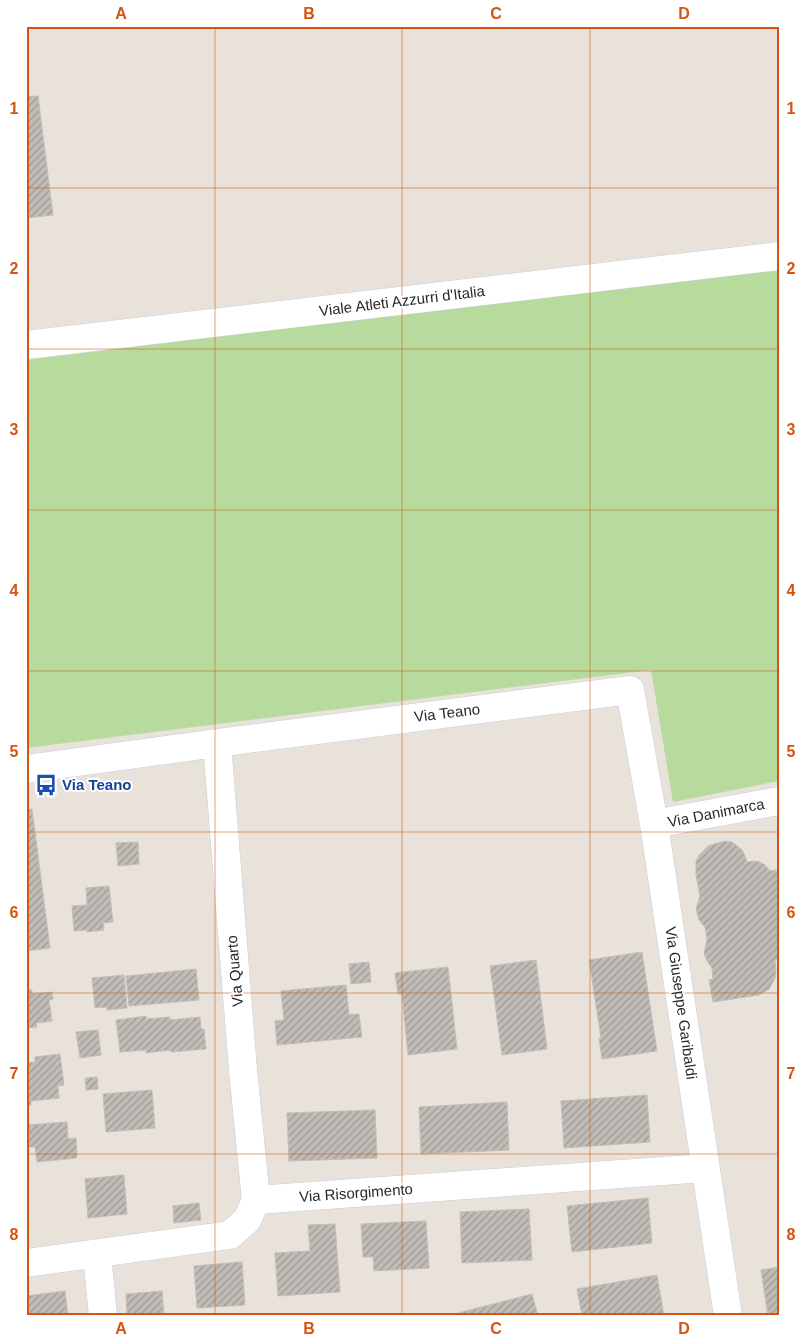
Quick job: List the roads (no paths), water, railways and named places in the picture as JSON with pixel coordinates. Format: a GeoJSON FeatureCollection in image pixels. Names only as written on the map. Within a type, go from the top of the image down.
{"type":"FeatureCollection","features":[{"type":"Feature","properties":{"kind":"street","name":"Viale Atleti Azzurri d'Italia"},"geometry":{"type":"LineString","coordinates":[[26,346],[779,256]]}},
{"type":"Feature","properties":{"kind":"street","name":"Via Teano"},"geometry":{"type":"LineString","coordinates":[[26,769],[630,690]]}},
{"type":"Feature","properties":{"kind":"street","name":"Via Giuseppe Garibaldi"},"geometry":{"type":"LineString","coordinates":[[630,690],[654,824],[728,1316]]}},
{"type":"Feature","properties":{"kind":"street","name":"Via Quarto"},"geometry":{"type":"LineString","coordinates":[[217,743],[243,1070],[256,1200]]}},
{"type":"Feature","properties":{"kind":"street","name":"Via Danimarca"},"geometry":{"type":"LineString","coordinates":[[654,824],[779,801]]}},
{"type":"Feature","properties":{"kind":"street","name":"Via Risorgimento"},"geometry":{"type":"LineString","coordinates":[[256,1200],[705,1168]]}},
{"type":"Feature","properties":{"kind":"street"},"geometry":{"type":"LineString","coordinates":[[26,1263],[230,1235],[247,1220],[256,1200]]}},
{"type":"Feature","properties":{"kind":"street"},"geometry":{"type":"LineString","coordinates":[[97,1254],[103,1316]]}},
{"type":"Feature","properties":{"kind":"place","name":"Via Teano"},"geometry":{"type":"Point","coordinates":[46,785]}}]}
